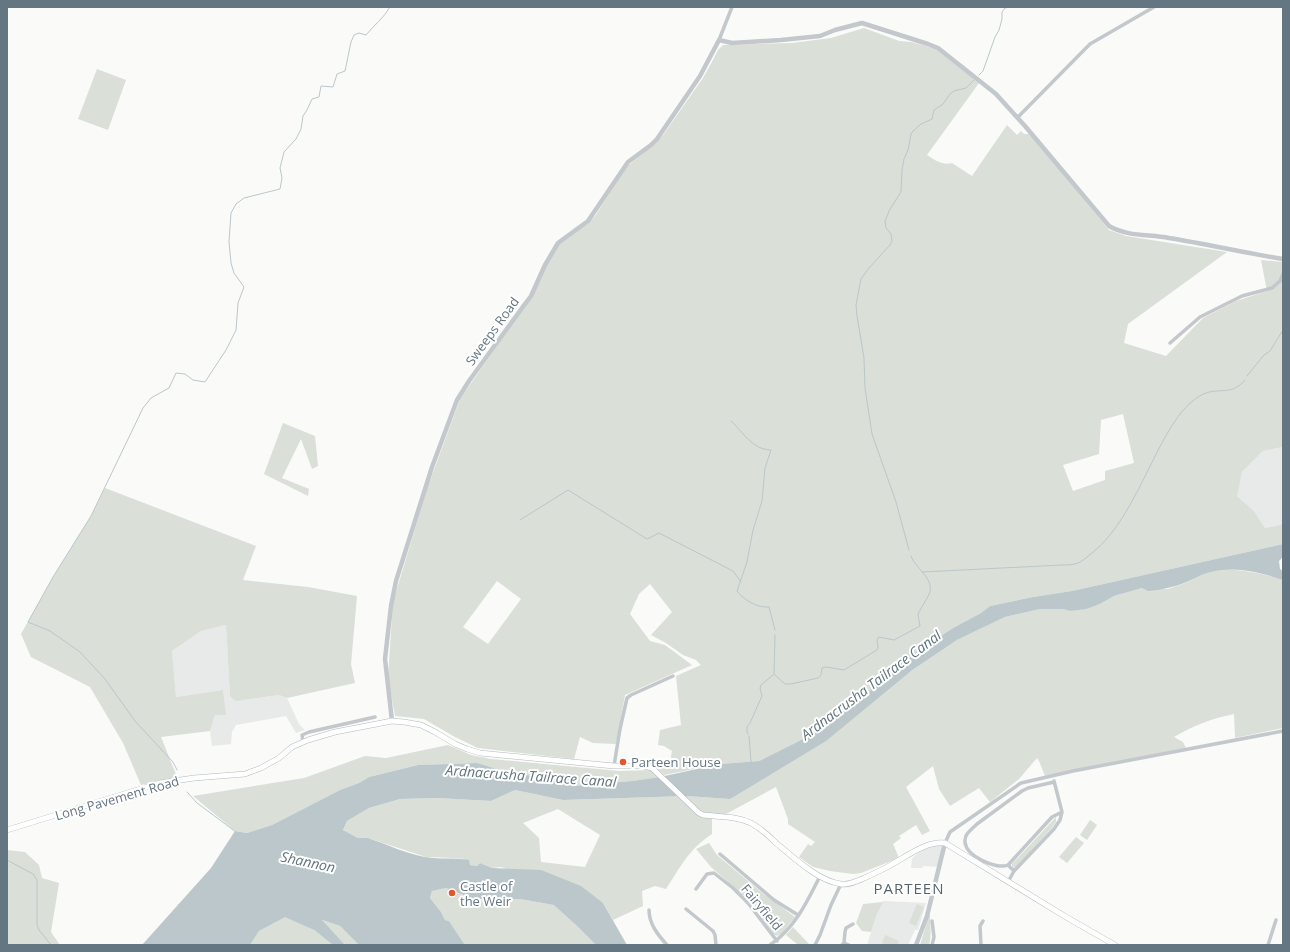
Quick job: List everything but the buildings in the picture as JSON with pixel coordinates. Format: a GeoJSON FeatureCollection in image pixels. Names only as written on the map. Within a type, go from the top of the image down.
{"type":"FeatureCollection","features":[{"type":"Feature","properties":{"kind":"main road","name":"Long Pavement Road"},"geometry":{"type":"LineString","coordinates":[[7,830],[160,784],[194,778],[245,774],[261,768],[279,758],[292,747],[303,742],[324,735],[392,721],[421,725],[455,744],[480,753],[614,766],[644,766],[652,768],[695,810],[703,815],[738,818],[751,823],[820,876],[842,884]]}},
{"type":"Feature","properties":{"kind":"main road"},"geometry":{"type":"LineString","coordinates":[[842,884],[852,883],[874,874],[936,842],[944,843],[1115,945]]}},
{"type":"Feature","properties":{"kind":"street","name":"Sweeps Road"},"geometry":{"type":"LineString","coordinates":[[392,721],[384,659],[396,581],[432,467],[457,400],[469,381],[531,296],[545,265],[558,243],[588,221],[628,162],[657,139],[700,76],[719,40],[732,7]]}},
{"type":"Feature","properties":{"kind":"street"},"geometry":{"type":"LineString","coordinates":[[1018,118],[1090,44],[1154,7]]}},
{"type":"Feature","properties":{"kind":"street"},"geometry":{"type":"LineString","coordinates":[[719,40],[732,43],[820,36],[835,30],[862,23],[938,48],[996,94],[1109,226],[1116,230],[1130,234],[1167,238],[1283,259]]}},
{"type":"Feature","properties":{"kind":"street"},"geometry":{"type":"LineString","coordinates":[[1170,343],[1200,317],[1242,296],[1272,288],[1280,281],[1283,274]]}},
{"type":"Feature","properties":{"kind":"street"},"geometry":{"type":"LineString","coordinates":[[614,766],[627,698],[673,676]]}},
{"type":"Feature","properties":{"kind":"street"},"geometry":{"type":"LineString","coordinates":[[303,742],[302,735],[308,732],[375,718]]}},
{"type":"Feature","properties":{"kind":"street"},"geometry":{"type":"LineString","coordinates":[[916,945],[927,916],[944,843],[950,832],[1021,783],[1283,731]]}},
{"type":"Feature","properties":{"kind":"street"},"geometry":{"type":"LineString","coordinates":[[1008,882],[1014,871],[1054,829],[1060,820],[1062,812],[1052,776]]}},
{"type":"Feature","properties":{"kind":"street"},"geometry":{"type":"LineString","coordinates":[[1054,782],[1022,791],[977,824],[966,836],[966,847],[970,853],[990,864],[999,866],[1008,864],[1052,817],[1062,812]]}},
{"type":"Feature","properties":{"kind":"street","name":"Fairyfield"},"geometry":{"type":"LineString","coordinates":[[720,854],[774,900],[798,915]]}},
{"type":"Feature","properties":{"kind":"street"},"geometry":{"type":"LineString","coordinates":[[1008,864],[1014,871]]}},
{"type":"Feature","properties":{"kind":"street","name":"Fairyfield"},"geometry":{"type":"LineString","coordinates":[[696,888],[707,874],[714,873],[733,888],[748,903],[777,941]]}},
{"type":"Feature","properties":{"kind":"street","name":"Fairyfield"},"geometry":{"type":"LineString","coordinates":[[770,945],[777,941],[785,933],[806,903],[820,876]]}},
{"type":"Feature","properties":{"kind":"street"},"geometry":{"type":"LineString","coordinates":[[815,945],[832,901],[842,884]]}},
{"type":"Feature","properties":{"kind":"street"},"geometry":{"type":"LineString","coordinates":[[686,909],[713,931],[716,945]]}},
{"type":"Feature","properties":{"kind":"street"},"geometry":{"type":"LineString","coordinates":[[649,910],[649,919],[652,925],[667,945]]}},
{"type":"Feature","properties":{"kind":"street"},"geometry":{"type":"LineString","coordinates":[[1268,945],[1276,920]]}},
{"type":"Feature","properties":{"kind":"street"},"geometry":{"type":"LineString","coordinates":[[932,921],[934,937],[932,945]]}},
{"type":"Feature","properties":{"kind":"street"},"geometry":{"type":"LineString","coordinates":[[981,945],[980,926],[983,921]]}},
{"type":"Feature","properties":{"kind":"street"},"geometry":{"type":"LineString","coordinates":[[850,945],[843,944],[844,932],[846,928],[853,924]]}},
{"type":"Feature","properties":{"kind":"shaded area"},"geometry":{"type":"Polygon","coordinates":[[[864,28],[899,41],[911,42],[934,48],[942,52],[979,83],[927,155],[936,161],[946,164],[952,163],[972,176],[1007,125],[1017,135],[1021,131],[1024,134],[1030,134],[1109,230],[1126,236],[1227,252],[1128,324],[1124,343],[1166,356],[1203,318],[1236,301],[1267,291],[1261,260],[1283,262],[1283,447],[1263,451],[1242,472],[1237,496],[1254,511],[1265,528],[1283,524],[1283,544],[1072,591],[990,606],[916,652],[907,660],[893,664],[878,674],[870,691],[819,731],[759,761],[720,764],[664,775],[655,766],[648,763],[648,760],[670,762],[672,751],[664,746],[658,745],[660,730],[681,725],[676,676],[701,665],[696,660],[683,655],[651,635],[672,612],[650,584],[639,594],[630,614],[650,641],[665,645],[692,665],[625,695],[616,744],[593,743],[580,737],[574,759],[478,748],[424,719],[395,716],[388,677],[393,602],[427,489],[460,399],[520,313],[559,244],[587,224],[595,216],[625,168],[663,135],[703,78],[718,50],[723,45],[792,43],[831,38],[864,28]],[[1123,414],[1101,420],[1099,454],[1063,465],[1073,491],[1105,480],[1105,471],[1134,463],[1123,414]],[[497,581],[463,627],[488,644],[521,599],[497,581]]]}},
{"type":"Feature","properties":{"kind":"shaded area"},"geometry":{"type":"Polygon","coordinates":[[[97,69],[126,80],[108,130],[78,119],[97,69]]]}},
{"type":"Feature","properties":{"kind":"shaded area"},"geometry":{"type":"Polygon","coordinates":[[[283,423],[315,436],[318,466],[312,469],[301,439],[282,478],[309,489],[308,496],[264,474],[283,423]]]}},
{"type":"Feature","properties":{"kind":"shaded area"},"geometry":{"type":"Polygon","coordinates":[[[1283,447],[1283,524],[1265,528],[1254,511],[1237,496],[1239,485],[1242,472],[1263,451],[1283,447]]]}},
{"type":"Feature","properties":{"kind":"shaded area"},"geometry":{"type":"Polygon","coordinates":[[[105,488],[256,546],[243,580],[308,587],[357,596],[351,664],[355,683],[287,698],[279,695],[236,701],[230,696],[226,625],[201,631],[172,651],[176,697],[223,690],[226,715],[215,715],[210,731],[161,737],[177,777],[141,785],[123,743],[90,687],[31,657],[21,634],[53,577],[91,516],[105,488]]]}},
{"type":"Feature","properties":{"kind":"shaded area"},"geometry":{"type":"Polygon","coordinates":[[[1222,569],[1238,570],[1283,580],[1283,728],[1235,738],[1234,714],[1203,723],[1174,737],[1183,742],[1186,748],[1045,776],[1037,758],[1019,779],[990,802],[979,788],[950,806],[939,789],[933,766],[906,787],[930,831],[922,835],[916,825],[899,836],[901,838],[893,844],[899,858],[861,873],[853,874],[813,867],[799,857],[808,844],[811,846],[815,842],[788,824],[788,819],[776,787],[726,814],[712,815],[712,834],[691,852],[666,889],[655,886],[642,891],[643,906],[613,920],[603,903],[501,867],[492,868],[480,863],[477,866],[470,865],[464,859],[426,857],[368,838],[358,838],[343,830],[347,821],[369,808],[400,799],[438,798],[491,801],[515,790],[563,800],[686,796],[730,799],[957,640],[1005,617],[1040,609],[1063,609],[1070,611],[1100,604],[1114,596],[1142,588],[1168,589],[1188,582],[1205,573],[1222,569]],[[558,809],[523,823],[539,838],[541,862],[585,867],[600,835],[558,809]]]}},
{"type":"Feature","properties":{"kind":"shaded area"},"geometry":{"type":"Polygon","coordinates":[[[226,625],[230,696],[243,700],[279,695],[287,698],[299,724],[305,730],[296,733],[286,716],[236,725],[232,732],[231,744],[212,746],[210,731],[215,715],[225,715],[223,690],[176,697],[172,651],[201,631],[226,625]]]}},
{"type":"Feature","properties":{"kind":"shaded area"},"geometry":{"type":"Polygon","coordinates":[[[448,745],[471,755],[491,759],[619,771],[651,770],[660,777],[572,786],[556,778],[504,771],[477,763],[418,765],[369,777],[359,783],[340,790],[272,825],[247,833],[235,831],[193,796],[304,778],[365,756],[386,758],[448,745]]]}},
{"type":"Feature","properties":{"kind":"shaded area"},"geometry":{"type":"Polygon","coordinates":[[[1056,817],[1056,822],[1052,828],[1015,868],[1012,866],[1012,864],[1056,817]]]}},
{"type":"Feature","properties":{"kind":"shaded area"},"geometry":{"type":"Polygon","coordinates":[[[1090,820],[1097,825],[1087,840],[1080,835],[1090,820]]]}},
{"type":"Feature","properties":{"kind":"shaded area"},"geometry":{"type":"Polygon","coordinates":[[[1076,837],[1084,843],[1067,863],[1059,857],[1076,837]]]}},
{"type":"Feature","properties":{"kind":"shaded area"},"geometry":{"type":"Polygon","coordinates":[[[709,843],[717,855],[760,891],[795,917],[782,933],[777,936],[773,934],[751,902],[711,867],[696,849],[709,843]]]}},
{"type":"Feature","properties":{"kind":"shaded area"},"geometry":{"type":"Polygon","coordinates":[[[941,844],[942,848],[938,867],[923,866],[922,868],[911,868],[912,859],[914,856],[923,850],[941,844]]]}},
{"type":"Feature","properties":{"kind":"shaded area"},"geometry":{"type":"Polygon","coordinates":[[[7,850],[25,852],[39,865],[42,878],[59,883],[51,932],[60,945],[7,945],[7,850]]]}},
{"type":"Feature","properties":{"kind":"shaded area"},"geometry":{"type":"Polygon","coordinates":[[[446,888],[474,900],[520,899],[555,905],[596,945],[465,945],[449,921],[445,920],[441,912],[430,898],[432,891],[446,888]]]}},
{"type":"Feature","properties":{"kind":"shaded area"},"geometry":{"type":"Polygon","coordinates":[[[883,901],[926,903],[918,930],[915,930],[908,945],[867,945],[883,901]]]}},
{"type":"Feature","properties":{"kind":"shaded area"},"geometry":{"type":"Polygon","coordinates":[[[883,902],[871,932],[862,931],[856,923],[863,904],[883,902]]]}},
{"type":"Feature","properties":{"kind":"shaded area"},"geometry":{"type":"Polygon","coordinates":[[[917,904],[924,907],[916,926],[909,923],[917,904]]]}},
{"type":"Feature","properties":{"kind":"shaded area"},"geometry":{"type":"Polygon","coordinates":[[[929,915],[931,934],[929,945],[920,945],[929,915]]]}},
{"type":"Feature","properties":{"kind":"shaded area"},"geometry":{"type":"Polygon","coordinates":[[[285,916],[314,930],[333,945],[250,945],[259,931],[285,916]]]}},
{"type":"Feature","properties":{"kind":"shaded area"},"geometry":{"type":"Polygon","coordinates":[[[321,920],[340,926],[359,945],[345,945],[321,920]]]}},
{"type":"Feature","properties":{"kind":"shaded area"},"geometry":{"type":"Polygon","coordinates":[[[793,927],[809,944],[808,945],[798,945],[786,935],[793,927]]]}},
{"type":"Feature","properties":{"kind":"shaded area"},"geometry":{"type":"Polygon","coordinates":[[[885,935],[899,941],[897,945],[882,943],[885,935]]]}},
{"type":"Feature","properties":{"kind":"water"},"geometry":{"type":"Polygon","coordinates":[[[1283,544],[1283,557],[1279,561],[1280,569],[1283,571],[1283,580],[1265,574],[1245,570],[1216,571],[1168,588],[1148,591],[1142,588],[1114,596],[1100,604],[1086,609],[1070,611],[1063,609],[1040,609],[1005,617],[957,640],[911,671],[826,741],[730,799],[686,796],[563,800],[515,790],[491,801],[438,798],[400,799],[369,808],[347,821],[343,830],[358,838],[368,838],[418,856],[469,860],[470,865],[477,866],[480,863],[492,868],[541,870],[581,886],[603,903],[627,945],[596,945],[554,905],[520,899],[483,899],[471,901],[468,900],[468,897],[446,888],[432,891],[430,898],[441,912],[445,920],[449,921],[465,945],[359,945],[340,926],[322,920],[345,945],[333,945],[314,930],[285,917],[259,931],[250,945],[142,945],[211,868],[235,831],[247,833],[272,825],[340,790],[359,783],[369,777],[418,765],[477,763],[504,771],[556,778],[572,786],[632,781],[660,777],[720,764],[759,761],[819,731],[870,691],[878,674],[893,664],[907,660],[916,652],[990,606],[1072,591],[1283,544]]]}},
{"type":"Feature","properties":{"kind":"waterway"},"geometry":{"type":"LineString","coordinates":[[177,770],[173,762],[135,721],[105,679],[80,652],[50,631],[28,622],[53,577],[91,516],[143,408],[151,398],[169,388],[176,373],[185,374],[193,380],[205,382],[226,350],[236,330],[238,303],[244,287],[234,273],[231,263],[229,242],[231,213],[236,204],[244,198],[280,189],[282,178],[280,168],[284,152],[296,139],[301,129],[303,116],[312,99],[319,97],[321,86],[333,87],[337,74],[345,71],[351,42],[354,35],[359,33],[366,35],[385,15],[390,7]]}},
{"type":"Feature","properties":{"kind":"waterway"},"geometry":{"type":"LineString","coordinates":[[979,75],[983,71],[999,30],[1002,12],[1005,8],[1010,7]]}},
{"type":"Feature","properties":{"kind":"waterway"},"geometry":{"type":"LineString","coordinates":[[909,550],[896,502],[872,434],[865,388],[864,358],[856,305],[861,279],[892,241],[891,234],[886,228],[885,221],[890,209],[901,192],[902,170],[911,134],[921,124],[932,119],[934,110],[943,104],[950,94],[954,91],[966,88],[974,80]]}},
{"type":"Feature","properties":{"kind":"waterway"},"geometry":{"type":"LineString","coordinates":[[1247,376],[1264,355],[1270,351],[1283,330]]}},
{"type":"Feature","properties":{"kind":"waterway"},"geometry":{"type":"LineString","coordinates":[[922,572],[1069,565],[1082,561],[1105,540],[1128,509],[1165,437],[1185,408],[1199,396],[1209,392],[1233,389],[1245,380]]}},
{"type":"Feature","properties":{"kind":"waterway"},"geometry":{"type":"LineString","coordinates":[[731,421],[754,444],[771,450],[765,468],[762,501],[753,530],[747,562],[737,591],[751,603],[769,607],[775,630]]}},
{"type":"Feature","properties":{"kind":"waterway"},"geometry":{"type":"LineString","coordinates":[[520,520],[568,490],[647,539],[659,533],[733,571],[741,582]]}},
{"type":"Feature","properties":{"kind":"waterway"},"geometry":{"type":"LineString","coordinates":[[774,674],[785,684],[791,684],[818,678],[821,675],[822,668],[826,667],[844,670],[877,650],[877,640],[879,637],[894,640],[920,626],[918,615],[930,592],[930,587],[926,577],[911,556]]}},
{"type":"Feature","properties":{"kind":"waterway"},"geometry":{"type":"LineString","coordinates":[[774,674],[775,635]]}},
{"type":"Feature","properties":{"kind":"waterway"},"geometry":{"type":"LineString","coordinates":[[748,734],[747,727],[762,696],[760,688],[761,685],[773,675]]}},
{"type":"Feature","properties":{"kind":"waterway"},"geometry":{"type":"LineString","coordinates":[[749,736],[751,762]]}},
{"type":"Feature","properties":{"kind":"waterway"},"geometry":{"type":"LineString","coordinates":[[187,792],[197,803],[236,832]]}},
{"type":"Feature","properties":{"kind":"waterway"},"geometry":{"type":"LineString","coordinates":[[7,860],[33,874],[37,880],[37,925],[39,930],[51,945]]}},
{"type":"Feature","properties":{"kind":"place","name":"Parteen House"},"geometry":{"type":"Point","coordinates":[623,762]}},
{"type":"Feature","properties":{"kind":"place","name":"Castle of the Weir"},"geometry":{"type":"Point","coordinates":[452,893]}},
{"type":"Feature","properties":{"kind":"district","name":"PARTEEN"},"geometry":{"type":"Point","coordinates":[909,889]}},
{"type":"Feature","properties":{"kind":"water label","name":"Ardnacrusha Tailrace Canal"},"geometry":{"type":"Point","coordinates":[871,685]}},
{"type":"Feature","properties":{"kind":"water label","name":"Ardnacrusha Tailrace Canal"},"geometry":{"type":"Point","coordinates":[531,776]}},
{"type":"Feature","properties":{"kind":"water label","name":"Shannon"},"geometry":{"type":"Point","coordinates":[308,862]}}]}
